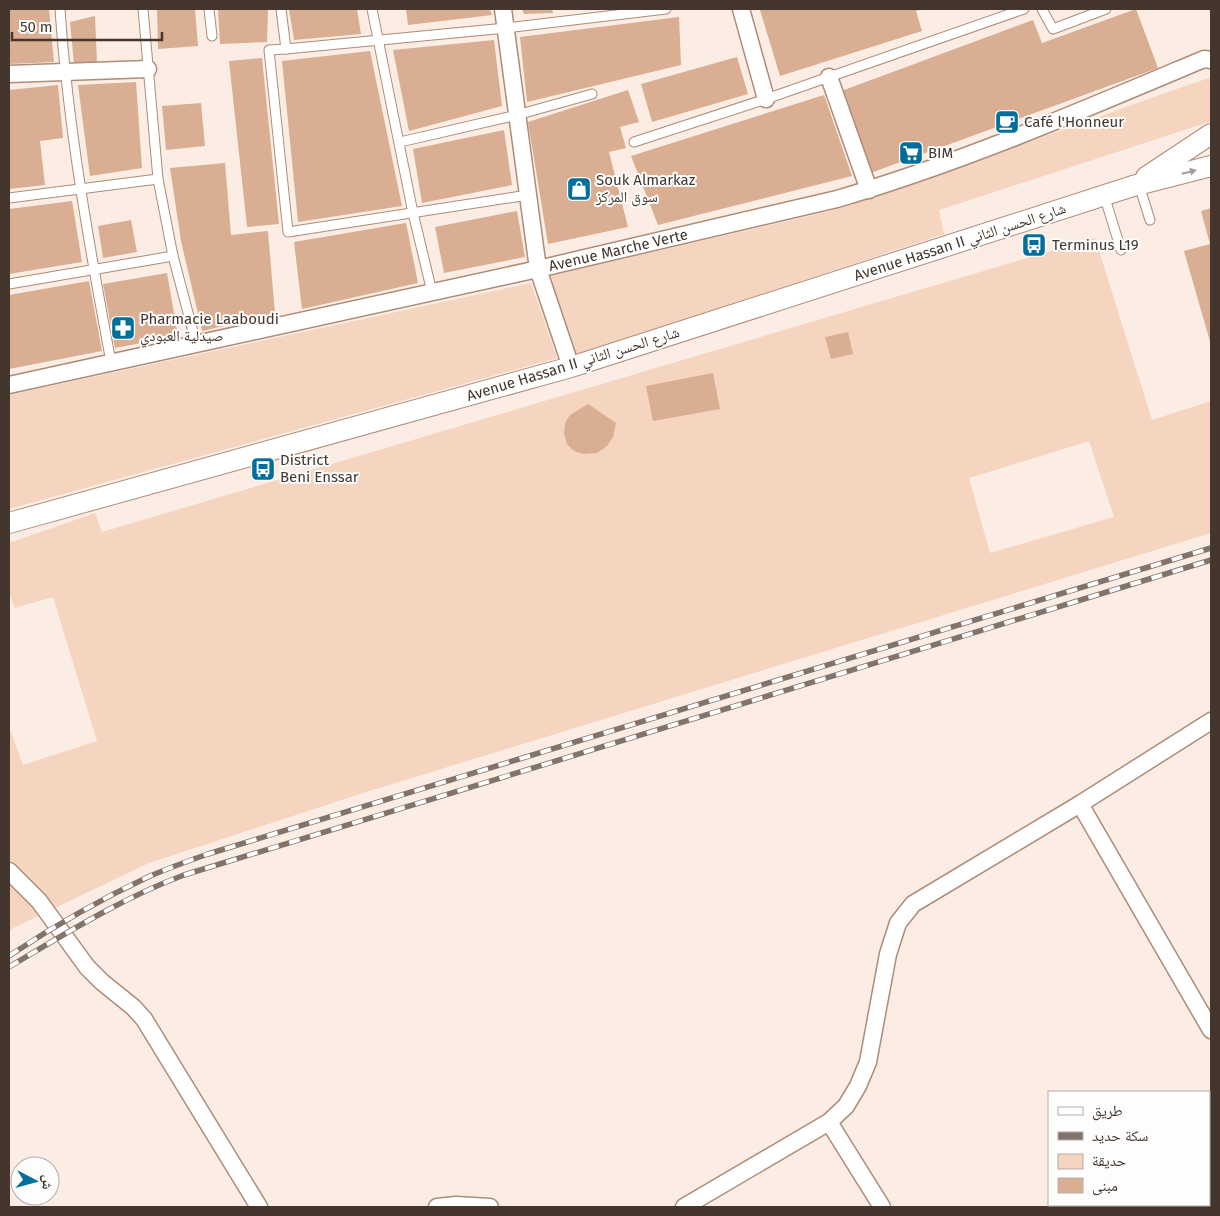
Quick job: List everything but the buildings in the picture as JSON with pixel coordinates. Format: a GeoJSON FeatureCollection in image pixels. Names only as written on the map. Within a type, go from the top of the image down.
{"type":"FeatureCollection","features":[{"type":"Feature","properties":{"kind":"street"},"geometry":{"type":"LineString","coordinates":[[503,9],[538,269],[571,367]]}},
{"type":"Feature","properties":{"kind":"street"},"geometry":{"type":"LineString","coordinates":[[741,9],[766,99]]}},
{"type":"Feature","properties":{"kind":"street","name":"Avenue Marche Verte"},"geometry":{"type":"LineString","coordinates":[[9,385],[538,269],[837,199],[869,190],[1014,139],[1204,60],[1211,60]]}},
{"type":"Feature","properties":{"kind":"street"},"geometry":{"type":"LineString","coordinates":[[9,74],[148,69]]}},
{"type":"Feature","properties":{"kind":"street"},"geometry":{"type":"LineString","coordinates":[[829,77],[869,190]]}},
{"type":"Feature","properties":{"kind":"street","name":"Avenue Hassan II شارع الحسن الثاني"},"geometry":{"type":"LineString","coordinates":[[1136,185],[1211,134]]}},
{"type":"Feature","properties":{"kind":"street","name":"Avenue Hassan II شارع الحسن الثاني"},"geometry":{"type":"LineString","coordinates":[[9,523],[571,367],[1104,195],[1211,166]]}},
{"type":"Feature","properties":{"kind":"street"},"geometry":{"type":"LineString","coordinates":[[684,1207],[830,1122],[846,1106],[858,1086],[868,1062],[888,954],[898,923],[913,904],[1080,804],[1211,721]]}},
{"type":"Feature","properties":{"kind":"street"},"geometry":{"type":"LineString","coordinates":[[1080,804],[1211,1030]]}},
{"type":"Feature","properties":{"kind":"street"},"geometry":{"type":"LineString","coordinates":[[9,871],[39,901],[87,967],[102,982],[134,1007],[144,1019],[259,1207]]}},
{"type":"Feature","properties":{"kind":"street"},"geometry":{"type":"LineString","coordinates":[[830,1122],[882,1207]]}},
{"type":"Feature","properties":{"kind":"street"},"geometry":{"type":"LineString","coordinates":[[437,1207],[456,1205],[490,1207]]}},
{"type":"Feature","properties":{"kind":"lane"},"geometry":{"type":"LineString","coordinates":[[60,9],[64,71],[81,189],[111,362]]}},
{"type":"Feature","properties":{"kind":"lane"},"geometry":{"type":"LineString","coordinates":[[143,9],[158,179],[173,256],[196,343]]}},
{"type":"Feature","properties":{"kind":"lane"},"geometry":{"type":"LineString","coordinates":[[209,9],[212,36]]}},
{"type":"Feature","properties":{"kind":"lane"},"geometry":{"type":"LineString","coordinates":[[282,9],[286,50]]}},
{"type":"Feature","properties":{"kind":"lane"},"geometry":{"type":"LineString","coordinates":[[372,9],[413,213],[432,292]]}},
{"type":"Feature","properties":{"kind":"lane"},"geometry":{"type":"LineString","coordinates":[[528,195],[288,232],[269,50],[286,50],[506,28],[630,11],[666,9]]}},
{"type":"Feature","properties":{"kind":"lane"},"geometry":{"type":"LineString","coordinates":[[634,142],[766,99],[1024,9]]}},
{"type":"Feature","properties":{"kind":"lane"},"geometry":{"type":"LineString","coordinates":[[1042,9],[1053,29],[1106,9]]}},
{"type":"Feature","properties":{"kind":"lane"},"geometry":{"type":"LineString","coordinates":[[400,142],[516,116],[592,94]]}},
{"type":"Feature","properties":{"kind":"lane"},"geometry":{"type":"LineString","coordinates":[[9,198],[158,179]]}},
{"type":"Feature","properties":{"kind":"lane"},"geometry":{"type":"LineString","coordinates":[[1136,185],[1150,220]]}},
{"type":"Feature","properties":{"kind":"lane"},"geometry":{"type":"LineString","coordinates":[[1104,195],[1121,250]]}},
{"type":"Feature","properties":{"kind":"lane"},"geometry":{"type":"LineString","coordinates":[[9,284],[173,256]]}},
{"type":"Feature","properties":{"kind":"green space"},"geometry":{"type":"Polygon","coordinates":[[[1209,78],[1211,84],[1211,120],[1209,122],[939,210],[944,234],[574,356],[549,276],[831,211],[881,195],[1209,78]]]}},
{"type":"Feature","properties":{"kind":"green space"},"geometry":{"type":"Polygon","coordinates":[[[1095,238],[1152,420],[1211,401],[1211,533],[366,792],[149,863],[13,928],[9,932],[9,727],[23,765],[97,741],[53,597],[15,608],[9,593],[9,543],[95,513],[102,532],[1095,238]],[[1089,441],[969,478],[990,553],[1114,517],[1089,441]]]}},
{"type":"Feature","properties":{"kind":"green space"},"geometry":{"type":"Polygon","coordinates":[[[531,283],[557,358],[9,509],[9,395],[531,283]]]}},
{"type":"Feature","properties":{"kind":"railway"},"geometry":{"type":"LineString","coordinates":[[9,956],[60,924],[114,894],[150,876],[208,854],[1211,548]]}},
{"type":"Feature","properties":{"kind":"railway"},"geometry":{"type":"LineString","coordinates":[[9,967],[73,929],[138,894],[184,875],[1211,560]]}},
{"type":"Feature","properties":{"kind":"place","name":"Café l'Honneur"},"geometry":{"type":"Point","coordinates":[1007,122]}},
{"type":"Feature","properties":{"kind":"place","name":"BIM"},"geometry":{"type":"Point","coordinates":[911,153]}},
{"type":"Feature","properties":{"kind":"place","name":"Souk Almarkaz سوق المركز"},"geometry":{"type":"Point","coordinates":[579,189]}},
{"type":"Feature","properties":{"kind":"place","name":"Terminus L19"},"geometry":{"type":"Point","coordinates":[1034,245]}},
{"type":"Feature","properties":{"kind":"place","name":"Pharmacie Laaboudi صيدلية العبودي"},"geometry":{"type":"Point","coordinates":[123,328]}},
{"type":"Feature","properties":{"kind":"place","name":"District Beni Enssar"},"geometry":{"type":"Point","coordinates":[263,469]}}]}
